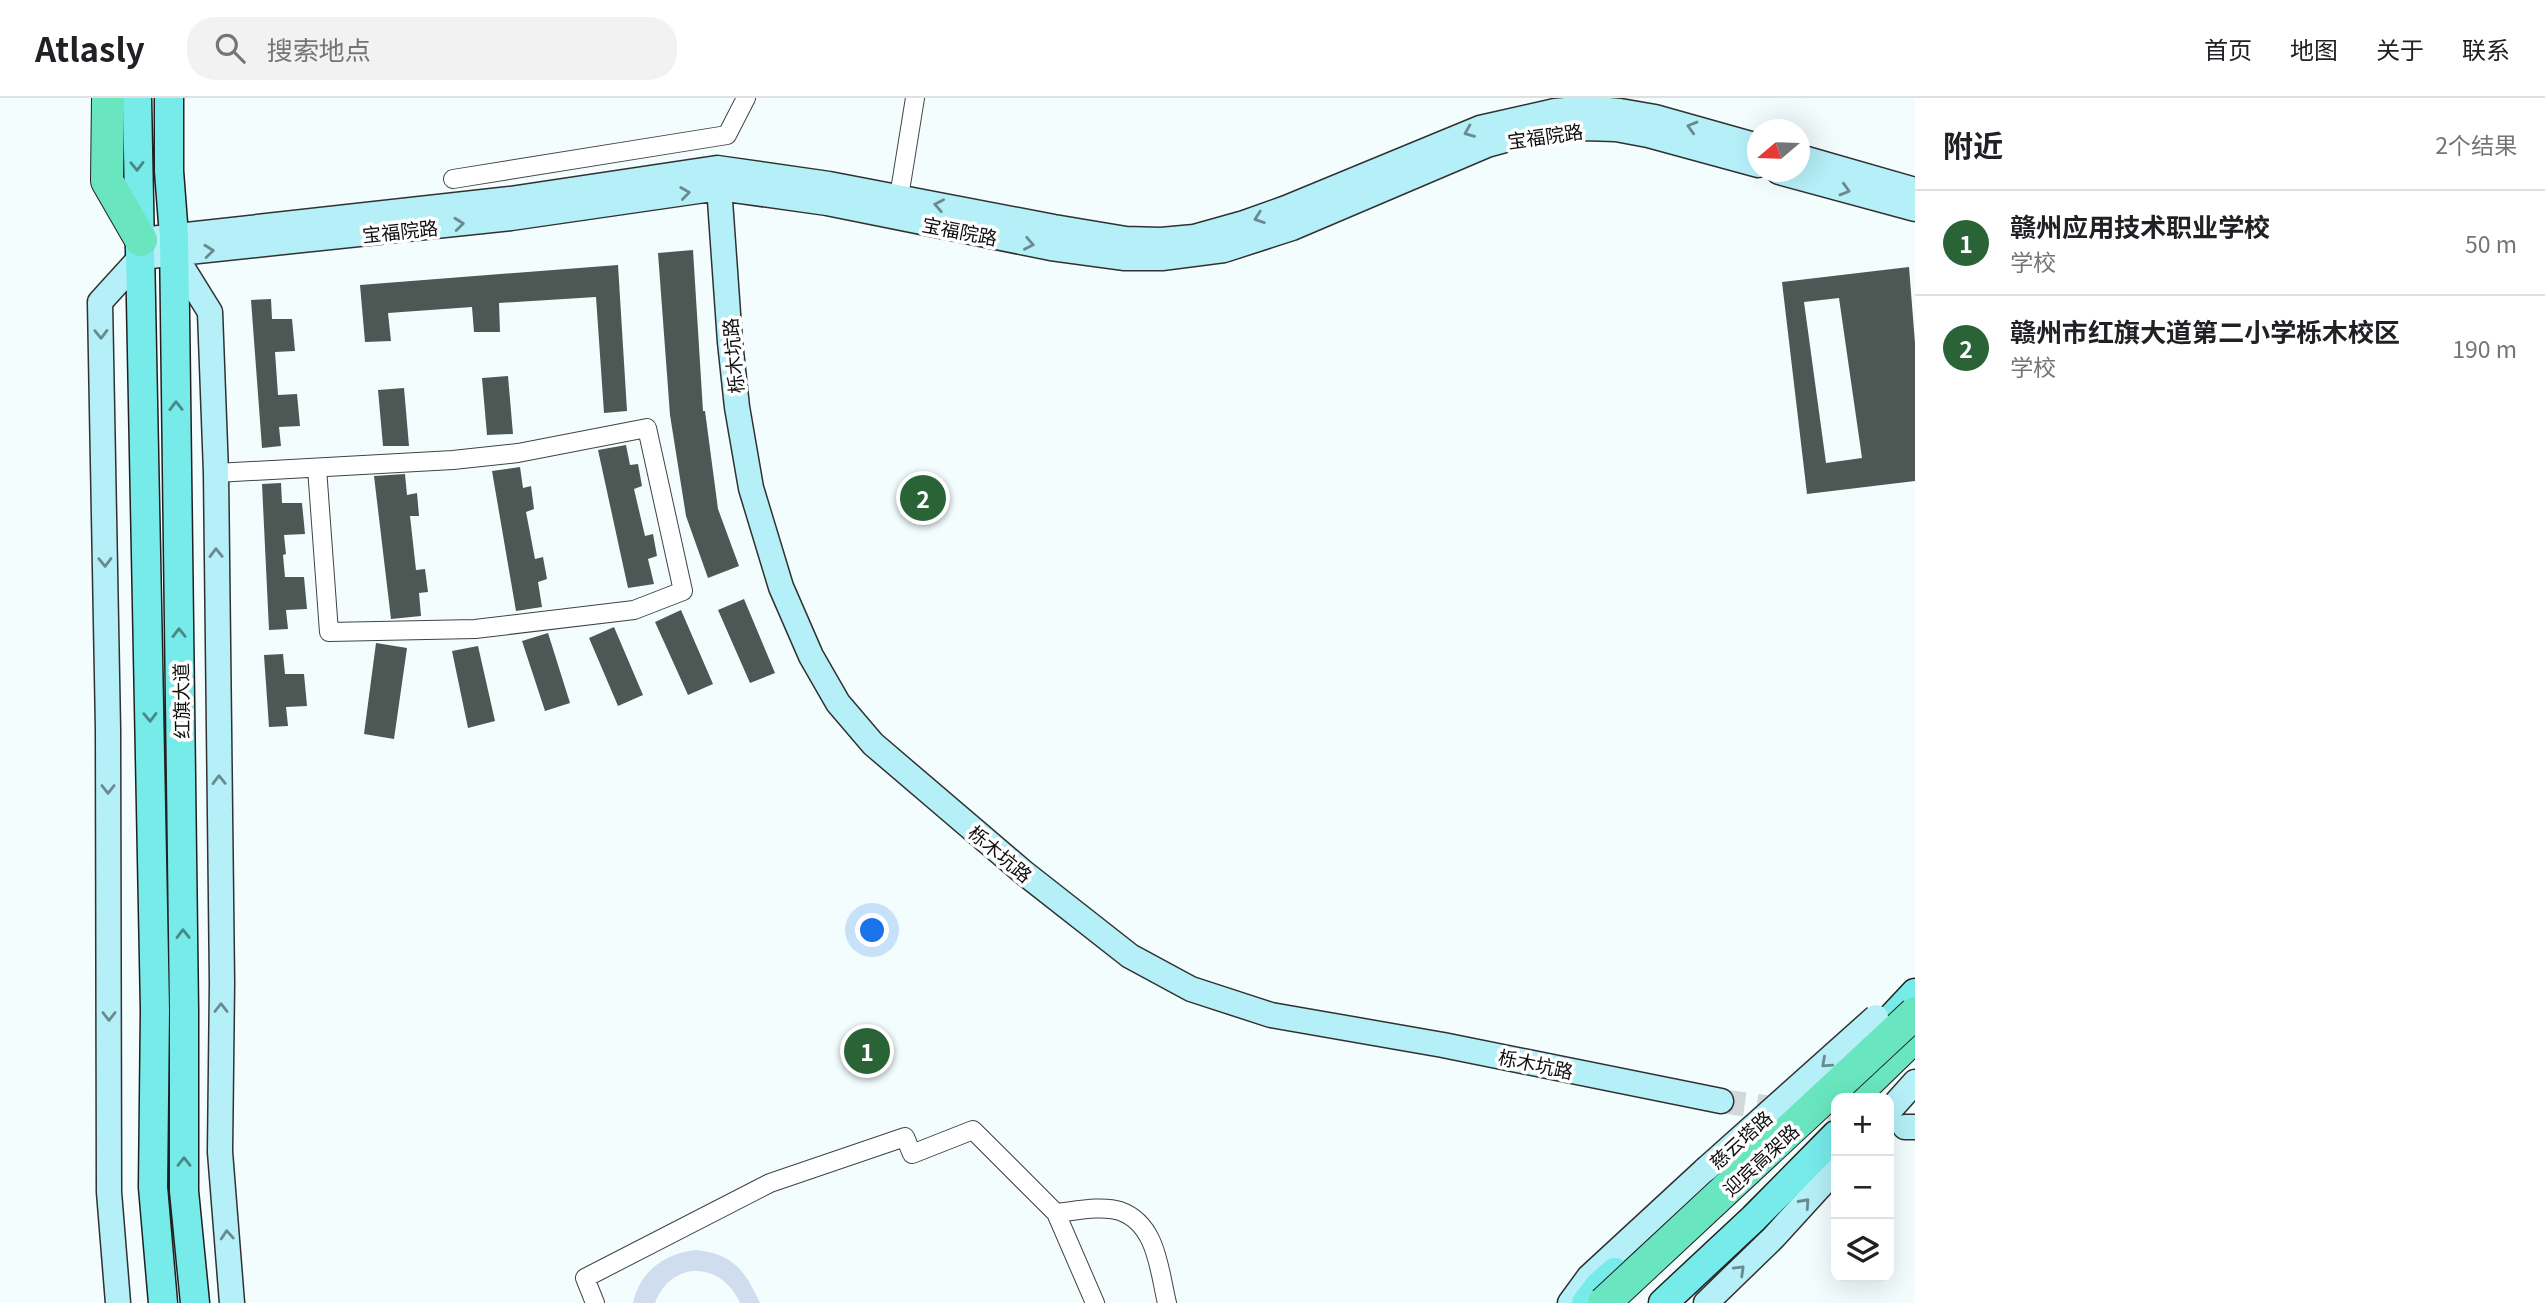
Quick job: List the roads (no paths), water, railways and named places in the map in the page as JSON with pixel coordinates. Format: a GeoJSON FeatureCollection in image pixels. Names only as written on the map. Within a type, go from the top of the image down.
{"type":"FeatureCollection","features":[{"type":"Feature","properties":{"kind":"highway"},"geometry":{"type":"LineString","coordinates":[[108,98],[107,181],[141,248]]}},
{"type":"Feature","properties":{"kind":"highway","name":"迎宾高架路"},"geometry":{"type":"LineString","coordinates":[[1604,1303],[1915,1013]]}},
{"type":"Feature","properties":{"kind":"highway"},"geometry":{"type":"LineString","coordinates":[[1859,1093],[1914,1058]]}},
{"type":"Feature","properties":{"kind":"highway","name":"迎宾高架路"},"geometry":{"type":"LineString","coordinates":[[1634,1303],[1740,1206],[1831,1117]]}},
{"type":"Feature","properties":{"kind":"main road","name":"红旗大道"},"geometry":{"type":"LineString","coordinates":[[137,98],[155,1010],[153,1188],[163,1303]]}},
{"type":"Feature","properties":{"kind":"main road","name":"红旗大道"},"geometry":{"type":"LineString","coordinates":[[169,98],[169,171],[174,245],[184,1191],[195,1303]]}},
{"type":"Feature","properties":{"kind":"main road","name":"慈云塔路"},"geometry":{"type":"LineString","coordinates":[[1881,1021],[1915,993]]}},
{"type":"Feature","properties":{"kind":"main road"},"geometry":{"type":"LineString","coordinates":[[1878,1093],[1914,1058]]}},
{"type":"Feature","properties":{"kind":"main road"},"geometry":{"type":"LineString","coordinates":[[1663,1303],[1764,1228],[1831,1141]]}},
{"type":"Feature","properties":{"kind":"main road","name":"慈云塔路"},"geometry":{"type":"LineString","coordinates":[[1586,1303],[1599,1286],[1713,1174]]}},
{"type":"Feature","properties":{"kind":"street"},"geometry":{"type":"LineString","coordinates":[[453,179],[727,135],[746,98]]}},
{"type":"Feature","properties":{"kind":"street"},"geometry":{"type":"LineString","coordinates":[[897,207],[915,98]]}},
{"type":"Feature","properties":{"kind":"street","name":"宝福院路"},"geometry":{"type":"LineString","coordinates":[[897,207],[1126,239],[1161,240],[1219,231],[1286,208],[1480,128],[1555,111],[1586,108],[1632,113],[1747,143]]}},
{"type":"Feature","properties":{"kind":"street","name":"宝福院路"},"geometry":{"type":"LineString","coordinates":[[141,248],[512,218],[718,178],[829,184],[897,207],[1051,248],[1125,258],[1162,258],[1224,250],[1292,228],[1487,145],[1531,133],[1583,128],[1616,129],[1747,162]]}},
{"type":"Feature","properties":{"kind":"street"},"geometry":{"type":"LineString","coordinates":[[1810,161],[1915,190]]}},
{"type":"Feature","properties":{"kind":"street","name":"栎木坑路"},"geometry":{"type":"LineString","coordinates":[[718,178],[733,368],[751,488],[781,587],[811,656],[838,703],[882,752],[1023,872],[1121,949],[1191,989],[1271,1015],[1443,1045],[1721,1101]]}},
{"type":"Feature","properties":{"kind":"street"},"geometry":{"type":"LineString","coordinates":[[1810,180],[1915,209]]}},
{"type":"Feature","properties":{"kind":"street"},"geometry":{"type":"LineString","coordinates":[[174,245],[210,312],[216,472],[222,983],[220,1152],[232,1303]]}},
{"type":"Feature","properties":{"kind":"street"},"geometry":{"type":"LineString","coordinates":[[118,1303],[109,1192],[108,729],[100,302],[141,248]]}},
{"type":"Feature","properties":{"kind":"street"},"geometry":{"type":"LineString","coordinates":[[216,472],[453,460],[518,453],[647,428],[683,592],[634,610],[475,629],[329,632],[317,468]]}},
{"type":"Feature","properties":{"kind":"street","name":"慈云塔路"},"geometry":{"type":"LineString","coordinates":[[1570,1303],[1589,1277],[1713,1174],[1881,1021],[1915,981]]}},
{"type":"Feature","properties":{"kind":"street"},"geometry":{"type":"LineString","coordinates":[[1903,1122],[1914,1058]]}},
{"type":"Feature","properties":{"kind":"street"},"geometry":{"type":"LineString","coordinates":[[595,1303],[585,1278],[771,1183],[905,1137],[912,1154],[973,1130],[1056,1213],[1095,1303]]}},
{"type":"Feature","properties":{"kind":"street"},"geometry":{"type":"LineString","coordinates":[[1706,1303],[1764,1228],[1831,1173]]}},
{"type":"Feature","properties":{"kind":"street"},"geometry":{"type":"LineString","coordinates":[[1056,1213],[1119,1211],[1138,1222],[1151,1236],[1167,1303]]}},
{"type":"Feature","properties":{"kind":"tunnel"},"geometry":{"type":"LineString","coordinates":[[1721,1101],[1831,1116]]}},
{"type":"Feature","properties":{"kind":"place","name":"赣州市红旗大道第二小学栎木校区"},"geometry":{"type":"Point","coordinates":[923,498]}},
{"type":"Feature","properties":{"kind":"place","name":"赣州应用技术职业学校"},"geometry":{"type":"Point","coordinates":[867,1051]}}]}
